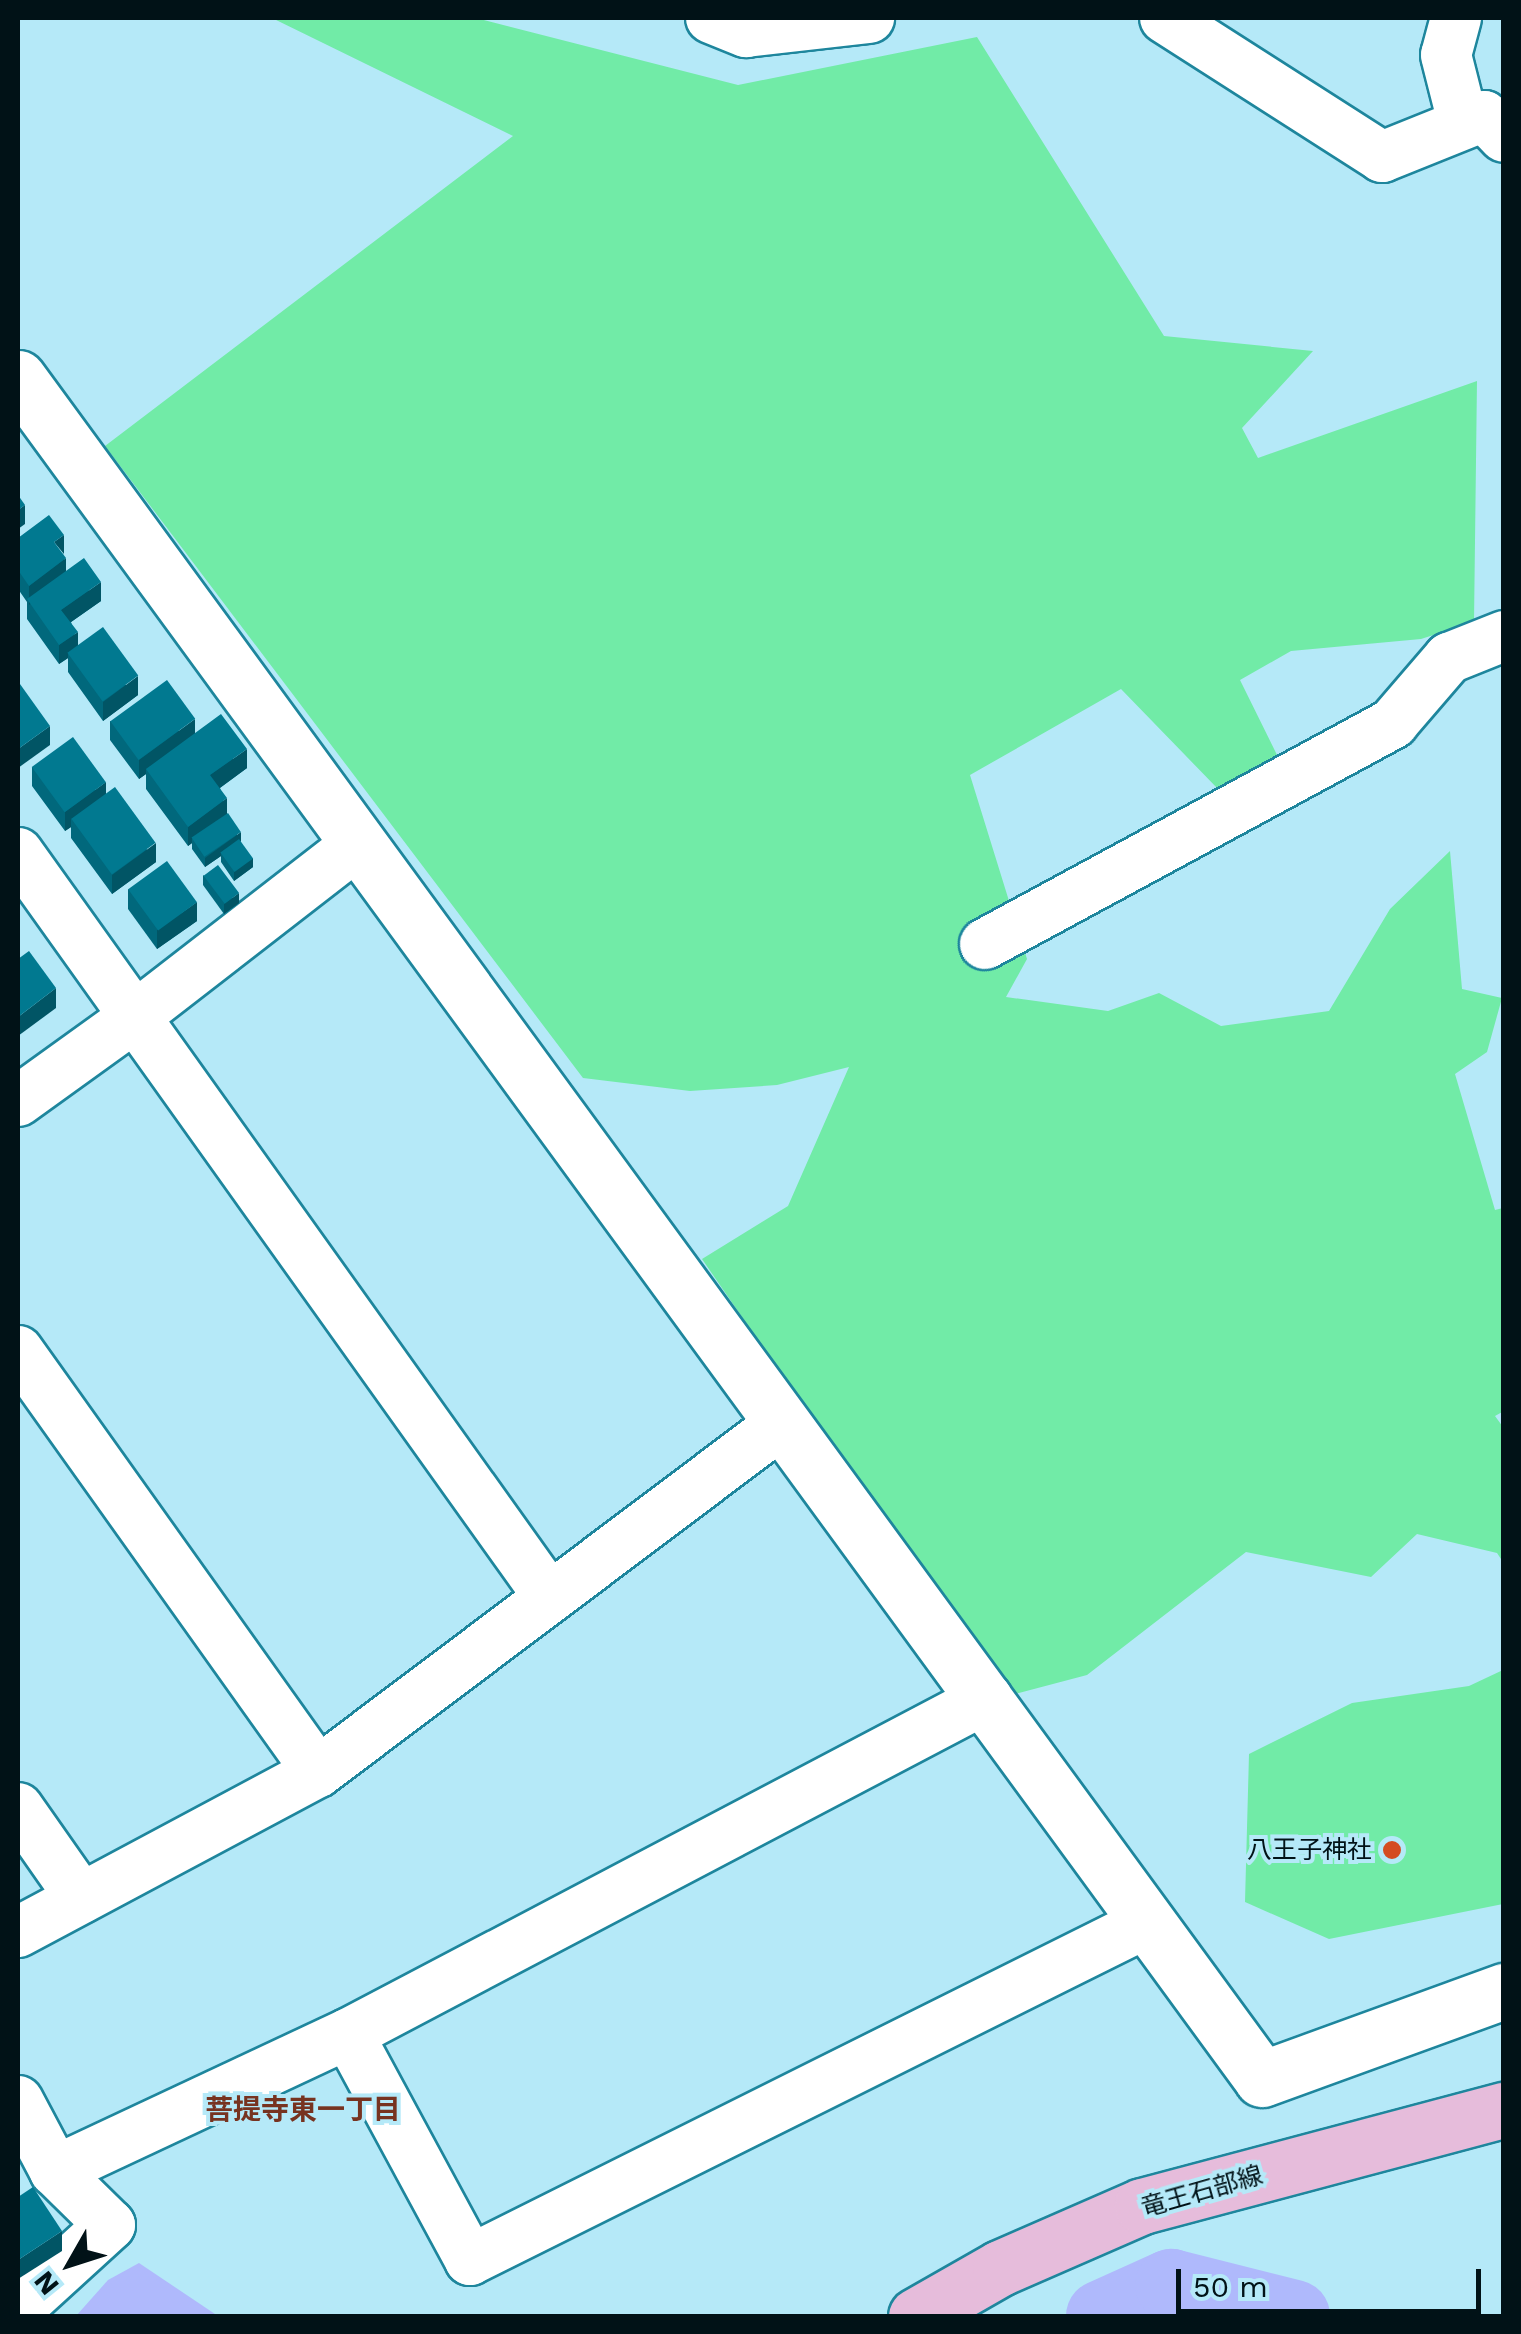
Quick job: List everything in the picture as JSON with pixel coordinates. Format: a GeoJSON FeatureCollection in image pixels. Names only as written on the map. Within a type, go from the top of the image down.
{"type":"FeatureCollection","features":[{"type":"Feature","properties":{"kind":"main road","name":"竜王石部線"},"geometry":{"type":"LineString","coordinates":[[916,2316],[1000,2268],[1142,2206],[1504,2110]]}},
{"type":"Feature","properties":{"kind":"street"},"geometry":{"type":"LineString","coordinates":[[711,18],[746,32],[869,18]]}},
{"type":"Feature","properties":{"kind":"street"},"geometry":{"type":"LineString","coordinates":[[1165,18],[1382,157],[1483,130],[1446,54],[1456,18]]}},
{"type":"Feature","properties":{"kind":"street"},"geometry":{"type":"LineString","coordinates":[[18,378],[1262,2079],[1504,1991]]}},
{"type":"Feature","properties":{"kind":"street"},"geometry":{"type":"LineString","coordinates":[[985,944],[1393,723],[1449,658],[1504,636]]}},
{"type":"Feature","properties":{"kind":"street"},"geometry":{"type":"LineString","coordinates":[[18,1101],[133,1018],[357,844]]}},
{"type":"Feature","properties":{"kind":"street"},"geometry":{"type":"LineString","coordinates":[[18,852],[550,1598]]}},
{"type":"Feature","properties":{"kind":"street"},"geometry":{"type":"LineString","coordinates":[[18,1351],[318,1772]]}},
{"type":"Feature","properties":{"kind":"street"},"geometry":{"type":"LineString","coordinates":[[18,1932],[318,1772],[782,1423]]}},
{"type":"Feature","properties":{"kind":"street"},"geometry":{"type":"LineString","coordinates":[[55,2171],[348,2034],[987,1698]]}},
{"type":"Feature","properties":{"kind":"street"},"geometry":{"type":"LineString","coordinates":[[18,1808],[81,1898]]}},
{"type":"Feature","properties":{"kind":"street"},"geometry":{"type":"LineString","coordinates":[[348,2034],[470,2260],[1148,1922]]}},
{"type":"Feature","properties":{"kind":"street"},"geometry":{"type":"LineString","coordinates":[[18,2101],[55,2171],[110,2225],[18,2309]]}},
{"type":"Feature","properties":{"kind":"green space"},"geometry":{"type":"Polygon","coordinates":[[[272,18],[476,18],[738,85],[977,37],[1164,336],[1313,351],[1242,428],[1258,458],[1477,381],[1474,622],[1421,639],[1291,651],[1240,680],[1281,763],[1218,789],[1121,689],[970,775],[1027,959],[1006,997],[1108,1011],[1159,993],[1221,1026],[1329,1011],[1390,909],[1450,851],[1462,989],[1502,998],[1487,1052],[1455,1074],[1495,1210],[1503,1208],[1504,1411],[1495,1416],[1503,1427],[1503,1562],[1497,1553],[1417,1534],[1371,1577],[1246,1552],[1087,1675],[1004,1697],[702,1259],[788,1206],[849,1067],[777,1085],[690,1091],[583,1078],[105,446],[513,136],[272,18]]]}},
{"type":"Feature","properties":{"kind":"green space"},"geometry":{"type":"Polygon","coordinates":[[[1503,1670],[1503,1904],[1329,1939],[1245,1902],[1249,1754],[1352,1703],[1469,1686],[1503,1670]]]}},
{"type":"Feature","properties":{"kind":"water"},"geometry":{"type":"Polygon","coordinates":[[[139,2263],[218,2316],[76,2316],[108,2280],[139,2263]]]}},
{"type":"Feature","properties":{"kind":"building"},"geometry":{"type":"Polygon","coordinates":[[[49,515],[64,535],[54,542],[66,558],[29,586],[18,570],[18,538],[49,515]]]}},
{"type":"Feature","properties":{"kind":"building"},"geometry":{"type":"Polygon","coordinates":[[[84,558],[101,582],[61,610],[78,632],[59,645],[27,599],[84,558]]]}},
{"type":"Feature","properties":{"kind":"building"},"geometry":{"type":"Polygon","coordinates":[[[103,627],[138,676],[103,701],[67,653],[103,627]]]}},
{"type":"Feature","properties":{"kind":"building"},"geometry":{"type":"Polygon","coordinates":[[[167,680],[195,719],[139,760],[110,721],[167,680]]]}},
{"type":"Feature","properties":{"kind":"building"},"geometry":{"type":"Polygon","coordinates":[[[18,686],[50,726],[18,749],[18,686]]]}},
{"type":"Feature","properties":{"kind":"building"},"geometry":{"type":"Polygon","coordinates":[[[221,714],[247,749],[210,775],[227,798],[188,827],[146,769],[221,714]]]}},
{"type":"Feature","properties":{"kind":"building"},"geometry":{"type":"Polygon","coordinates":[[[73,737],[106,782],[65,812],[32,767],[73,737]]]}},
{"type":"Feature","properties":{"kind":"building"},"geometry":{"type":"Polygon","coordinates":[[[115,787],[156,843],[112,875],[71,819],[115,787]]]}},
{"type":"Feature","properties":{"kind":"building"},"geometry":{"type":"Polygon","coordinates":[[[228,813],[241,832],[204,857],[192,838],[228,813]]]}},
{"type":"Feature","properties":{"kind":"building"},"geometry":{"type":"Polygon","coordinates":[[[239,839],[253,858],[234,872],[220,853],[239,839]]]}},
{"type":"Feature","properties":{"kind":"building"},"geometry":{"type":"Polygon","coordinates":[[[167,861],[197,902],[158,930],[128,889],[167,861]]]}},
{"type":"Feature","properties":{"kind":"building"},"geometry":{"type":"Polygon","coordinates":[[[218,865],[239,893],[225,904],[204,876],[218,865]]]}},
{"type":"Feature","properties":{"kind":"building"},"geometry":{"type":"Polygon","coordinates":[[[29,951],[56,988],[18,1017],[18,959],[29,951]]]}},
{"type":"Feature","properties":{"kind":"building"},"geometry":{"type":"Polygon","coordinates":[[[33,2187],[62,2231],[18,2260],[18,2197],[33,2187]]]}},
{"type":"Feature","properties":{"kind":"waterway"},"geometry":{"type":"LineString","coordinates":[[1102,2316],[1171,2285],[1294,2316]]}},
{"type":"Feature","properties":{"kind":"place","name":"八王子神社"},"geometry":{"type":"Point","coordinates":[1392,1850]}},
{"type":"Feature","properties":{"kind":"district","name":"菩提寺東一丁目"},"geometry":{"type":"Point","coordinates":[303,2110]}}]}
